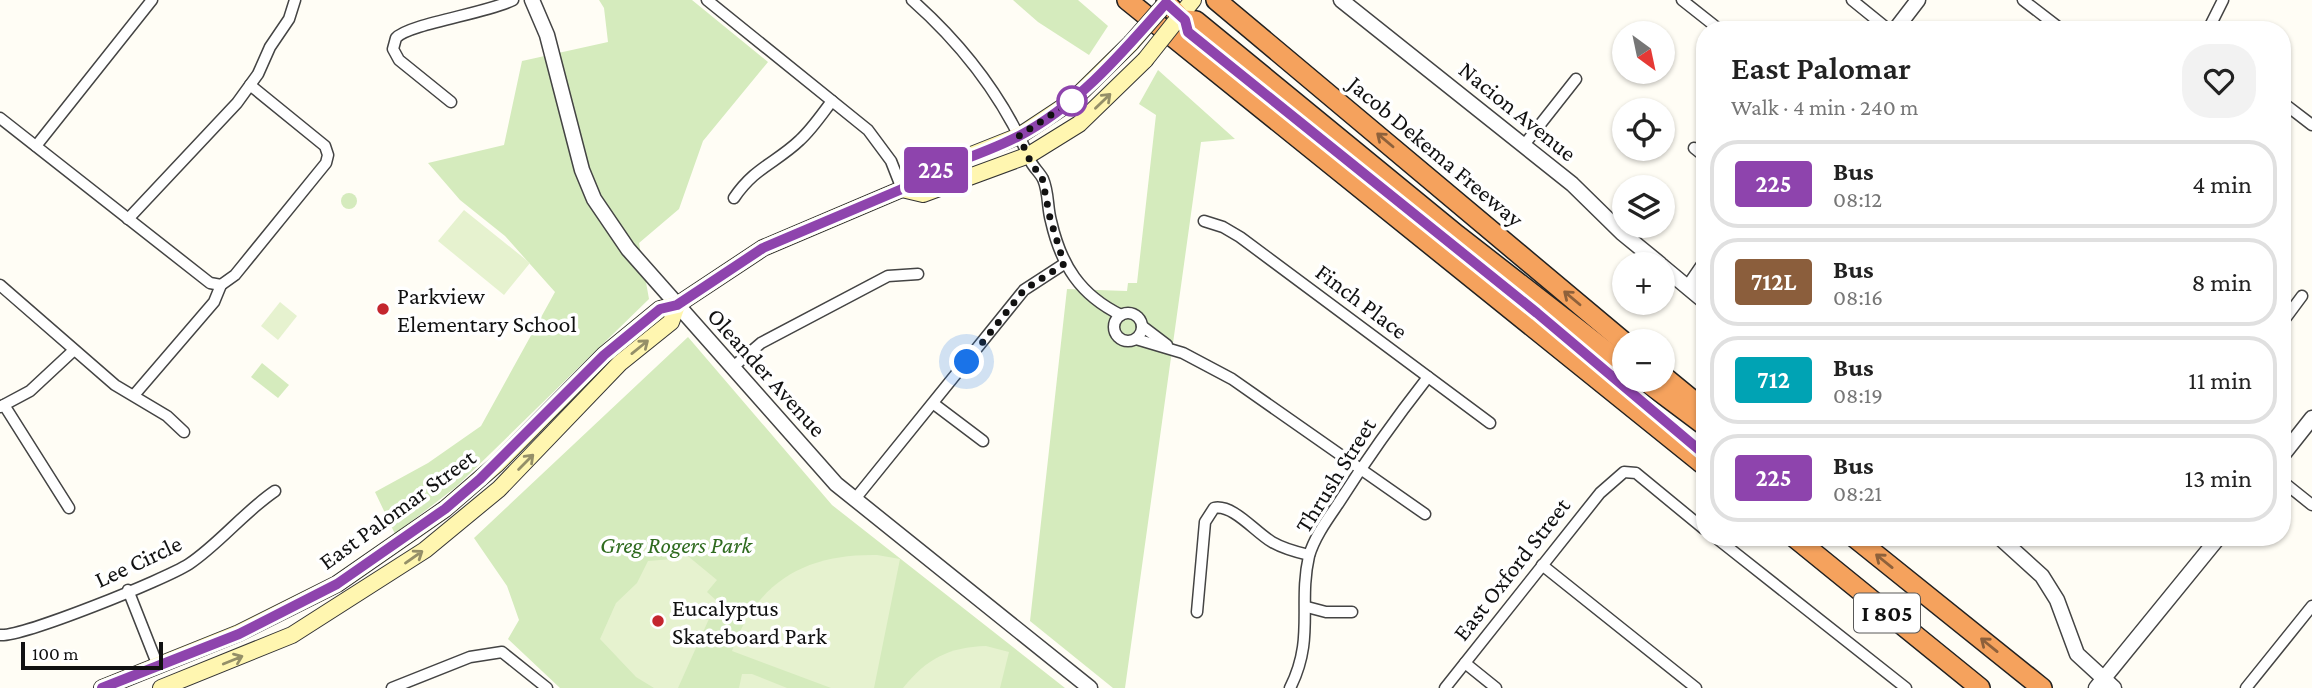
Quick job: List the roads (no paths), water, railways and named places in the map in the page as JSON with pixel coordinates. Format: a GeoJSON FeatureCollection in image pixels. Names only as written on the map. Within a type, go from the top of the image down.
{"type":"FeatureCollection","features":[{"type":"Feature","properties":{"kind":"highway"},"geometry":{"type":"LineString","coordinates":[[1127,0],[1696,459]]}},
{"type":"Feature","properties":{"kind":"highway","name":"Jacob Dekema Freeway"},"geometry":{"type":"LineString","coordinates":[[1216,0],[1612,332]]}},
{"type":"Feature","properties":{"kind":"highway"},"geometry":{"type":"LineString","coordinates":[[1175,10],[1188,32],[1612,356]]}},
{"type":"Feature","properties":{"kind":"highway"},"geometry":{"type":"LineString","coordinates":[[1289,107],[1696,447]]}},
{"type":"Feature","properties":{"kind":"highway"},"geometry":{"type":"LineString","coordinates":[[1675,386],[1696,403]]}},
{"type":"Feature","properties":{"kind":"highway"},"geometry":{"type":"LineString","coordinates":[[1660,392],[1696,419]]}},
{"type":"Feature","properties":{"kind":"highway","name":"I 805"},"geometry":{"type":"LineString","coordinates":[[1805,546],[1981,688]]}},
{"type":"Feature","properties":{"kind":"highway"},"geometry":{"type":"LineString","coordinates":[[1814,546],[1981,688]]}},
{"type":"Feature","properties":{"kind":"highway","name":"I 805"},"geometry":{"type":"LineString","coordinates":[[1865,546],[2042,688]]}},
{"type":"Feature","properties":{"kind":"main road","name":"East Palomar Street"},"geometry":{"type":"LineString","coordinates":[[102,688],[239,634],[337,584],[442,511],[497,464],[604,355],[660,309],[677,305],[763,248],[902,189],[916,177],[1019,136],[1072,101],[1131,43],[1193,0]]}},
{"type":"Feature","properties":{"kind":"main road","name":"East Palomar Street"},"geometry":{"type":"LineString","coordinates":[[902,189],[923,194],[1029,155],[1079,124],[1145,60],[1175,10]]}},
{"type":"Feature","properties":{"kind":"main road","name":"East Palomar Street"},"geometry":{"type":"LineString","coordinates":[[167,687],[292,635],[385,578],[438,540],[499,489],[620,363],[671,322],[677,305]]}},
{"type":"Feature","properties":{"kind":"main road"},"geometry":{"type":"LineString","coordinates":[[438,540],[444,523],[442,511]]}},
{"type":"Feature","properties":{"kind":"main road"},"geometry":{"type":"LineString","coordinates":[[167,687],[176,673],[206,646]]}},
{"type":"Feature","properties":{"kind":"main road"},"geometry":{"type":"LineString","coordinates":[[136,688],[151,677],[158,666]]}},
{"type":"Feature","properties":{"kind":"street"},"geometry":{"type":"LineString","coordinates":[[36,146],[152,0]]}},
{"type":"Feature","properties":{"kind":"street"},"geometry":{"type":"LineString","coordinates":[[128,219],[250,85],[289,19],[295,0]]}},
{"type":"Feature","properties":{"kind":"street"},"geometry":{"type":"LineString","coordinates":[[451,102],[399,60],[393,49],[396,38],[410,29],[496,9],[513,0]]}},
{"type":"Feature","properties":{"kind":"street","name":"Oleander Avenue"},"geometry":{"type":"LineString","coordinates":[[532,0],[547,34],[582,170],[594,199],[614,231],[836,484],[1090,688]]}},
{"type":"Feature","properties":{"kind":"street"},"geometry":{"type":"LineString","coordinates":[[707,0],[832,101],[881,145],[902,189]]}},
{"type":"Feature","properties":{"kind":"street"},"geometry":{"type":"LineString","coordinates":[[912,0],[954,37],[979,69],[1042,177],[1050,218],[1064,264],[1099,304],[1121,340],[1136,339],[1175,350]]}},
{"type":"Feature","properties":{"kind":"street","name":"Nacion Avenue"},"geometry":{"type":"LineString","coordinates":[[1341,0],[1524,145],[1646,252]]}},
{"type":"Feature","properties":{"kind":"street"},"geometry":{"type":"LineString","coordinates":[[1682,0],[1709,21]]}},
{"type":"Feature","properties":{"kind":"street"},"geometry":{"type":"LineString","coordinates":[[1852,0],[1878,21]]}},
{"type":"Feature","properties":{"kind":"street"},"geometry":{"type":"LineString","coordinates":[[1902,21],[1918,0]]}},
{"type":"Feature","properties":{"kind":"street"},"geometry":{"type":"LineString","coordinates":[[2024,0],[2051,21]]}},
{"type":"Feature","properties":{"kind":"street"},"geometry":{"type":"LineString","coordinates":[[2213,21],[2224,0]]}},
{"type":"Feature","properties":{"kind":"street"},"geometry":{"type":"LineString","coordinates":[[1524,145],[1576,79]]}},
{"type":"Feature","properties":{"kind":"street"},"geometry":{"type":"LineString","coordinates":[[135,394],[214,302],[220,285],[235,275],[326,163],[328,155],[325,146],[250,85]]}},
{"type":"Feature","properties":{"kind":"street"},"geometry":{"type":"LineString","coordinates":[[734,198],[745,182],[768,161],[802,138],[832,101]]}},
{"type":"Feature","properties":{"kind":"street"},"geometry":{"type":"LineString","coordinates":[[2291,109],[2312,125]]}},
{"type":"Feature","properties":{"kind":"street"},"geometry":{"type":"LineString","coordinates":[[0,118],[210,283],[220,285]]}},
{"type":"Feature","properties":{"kind":"street","name":"Finch Place"},"geometry":{"type":"LineString","coordinates":[[1203,221],[1223,227],[1247,242],[1490,423]]}},
{"type":"Feature","properties":{"kind":"street"},"geometry":{"type":"LineString","coordinates":[[855,499],[1024,290],[1064,264]]}},
{"type":"Feature","properties":{"kind":"street"},"geometry":{"type":"LineString","coordinates":[[733,367],[761,344],[888,276],[918,274]]}},
{"type":"Feature","properties":{"kind":"street","name":"Nacion Avenue"},"geometry":{"type":"LineString","coordinates":[[1675,276],[1696,294]]}},
{"type":"Feature","properties":{"kind":"street"},"geometry":{"type":"LineString","coordinates":[[1689,287],[1696,277]]}},
{"type":"Feature","properties":{"kind":"street"},"geometry":{"type":"LineString","coordinates":[[0,285],[114,385],[135,394],[184,432]]}},
{"type":"Feature","properties":{"kind":"street"},"geometry":{"type":"LineString","coordinates":[[2291,311],[2302,296]]}},
{"type":"Feature","properties":{"kind":"street"},"geometry":{"type":"LineString","coordinates":[[1099,304],[1121,315],[1133,314],[1142,326],[1175,350],[1232,379],[1425,514]]}},
{"type":"Feature","properties":{"kind":"street"},"geometry":{"type":"LineString","coordinates":[[1114,328],[1121,315]]}},
{"type":"Feature","properties":{"kind":"street"},"geometry":{"type":"LineString","coordinates":[[1136,339],[1142,326]]}},
{"type":"Feature","properties":{"kind":"street"},"geometry":{"type":"LineString","coordinates":[[69,508],[2,406],[30,391],[74,351]]}},
{"type":"Feature","properties":{"kind":"street","name":"Thrush Street"},"geometry":{"type":"LineString","coordinates":[[1290,688],[1300,666],[1306,633],[1309,555],[1321,530],[1361,468],[1427,377]]}},
{"type":"Feature","properties":{"kind":"street"},"geometry":{"type":"LineString","coordinates":[[934,404],[983,441]]}},
{"type":"Feature","properties":{"kind":"street"},"geometry":{"type":"LineString","coordinates":[[2291,445],[2312,418]]}},
{"type":"Feature","properties":{"kind":"street","name":"East Oxford Street"},"geometry":{"type":"LineString","coordinates":[[1445,688],[1542,565],[1614,479],[1624,472],[1636,473],[1696,522]]}},
{"type":"Feature","properties":{"kind":"street"},"geometry":{"type":"LineString","coordinates":[[2291,488],[2312,505]]}},
{"type":"Feature","properties":{"kind":"street","name":"Lee Circle"},"geometry":{"type":"LineString","coordinates":[[0,635],[27,631],[159,580],[189,564],[236,521],[275,491]]}},
{"type":"Feature","properties":{"kind":"street"},"geometry":{"type":"LineString","coordinates":[[1197,612],[1205,522],[1214,508],[1225,508],[1269,541],[1309,555]]}},
{"type":"Feature","properties":{"kind":"street"},"geometry":{"type":"LineString","coordinates":[[1726,546],[1906,688]]}},
{"type":"Feature","properties":{"kind":"street"},"geometry":{"type":"LineString","coordinates":[[2009,546],[2042,576],[2057,600],[2077,654],[2104,685],[2212,546]]}},
{"type":"Feature","properties":{"kind":"street"},"geometry":{"type":"LineString","coordinates":[[1542,565],[1696,688]]}},
{"type":"Feature","properties":{"kind":"street"},"geometry":{"type":"LineString","coordinates":[[128,590],[158,666]]}},
{"type":"Feature","properties":{"kind":"street"},"geometry":{"type":"LineString","coordinates":[[2246,688],[2312,606]]}},
{"type":"Feature","properties":{"kind":"street"},"geometry":{"type":"LineString","coordinates":[[1307,607],[1326,612],[1352,612]]}},
{"type":"Feature","properties":{"kind":"street"},"geometry":{"type":"LineString","coordinates":[[392,688],[470,657],[502,652],[547,688]]}},
{"type":"Feature","properties":{"kind":"street"},"geometry":{"type":"LineString","coordinates":[[1465,663],[1496,688]]}},
{"type":"Feature","properties":{"kind":"place","name":"Parkview Elementary School"},"geometry":{"type":"Point","coordinates":[383,309]}},
{"type":"Feature","properties":{"kind":"place","name":"Eucalyptus Skateboard Park"},"geometry":{"type":"Point","coordinates":[658,621]}},
{"type":"Feature","properties":{"kind":"park label","name":"Greg Rogers Park"},"geometry":{"type":"Point","coordinates":[676,544]}}]}
